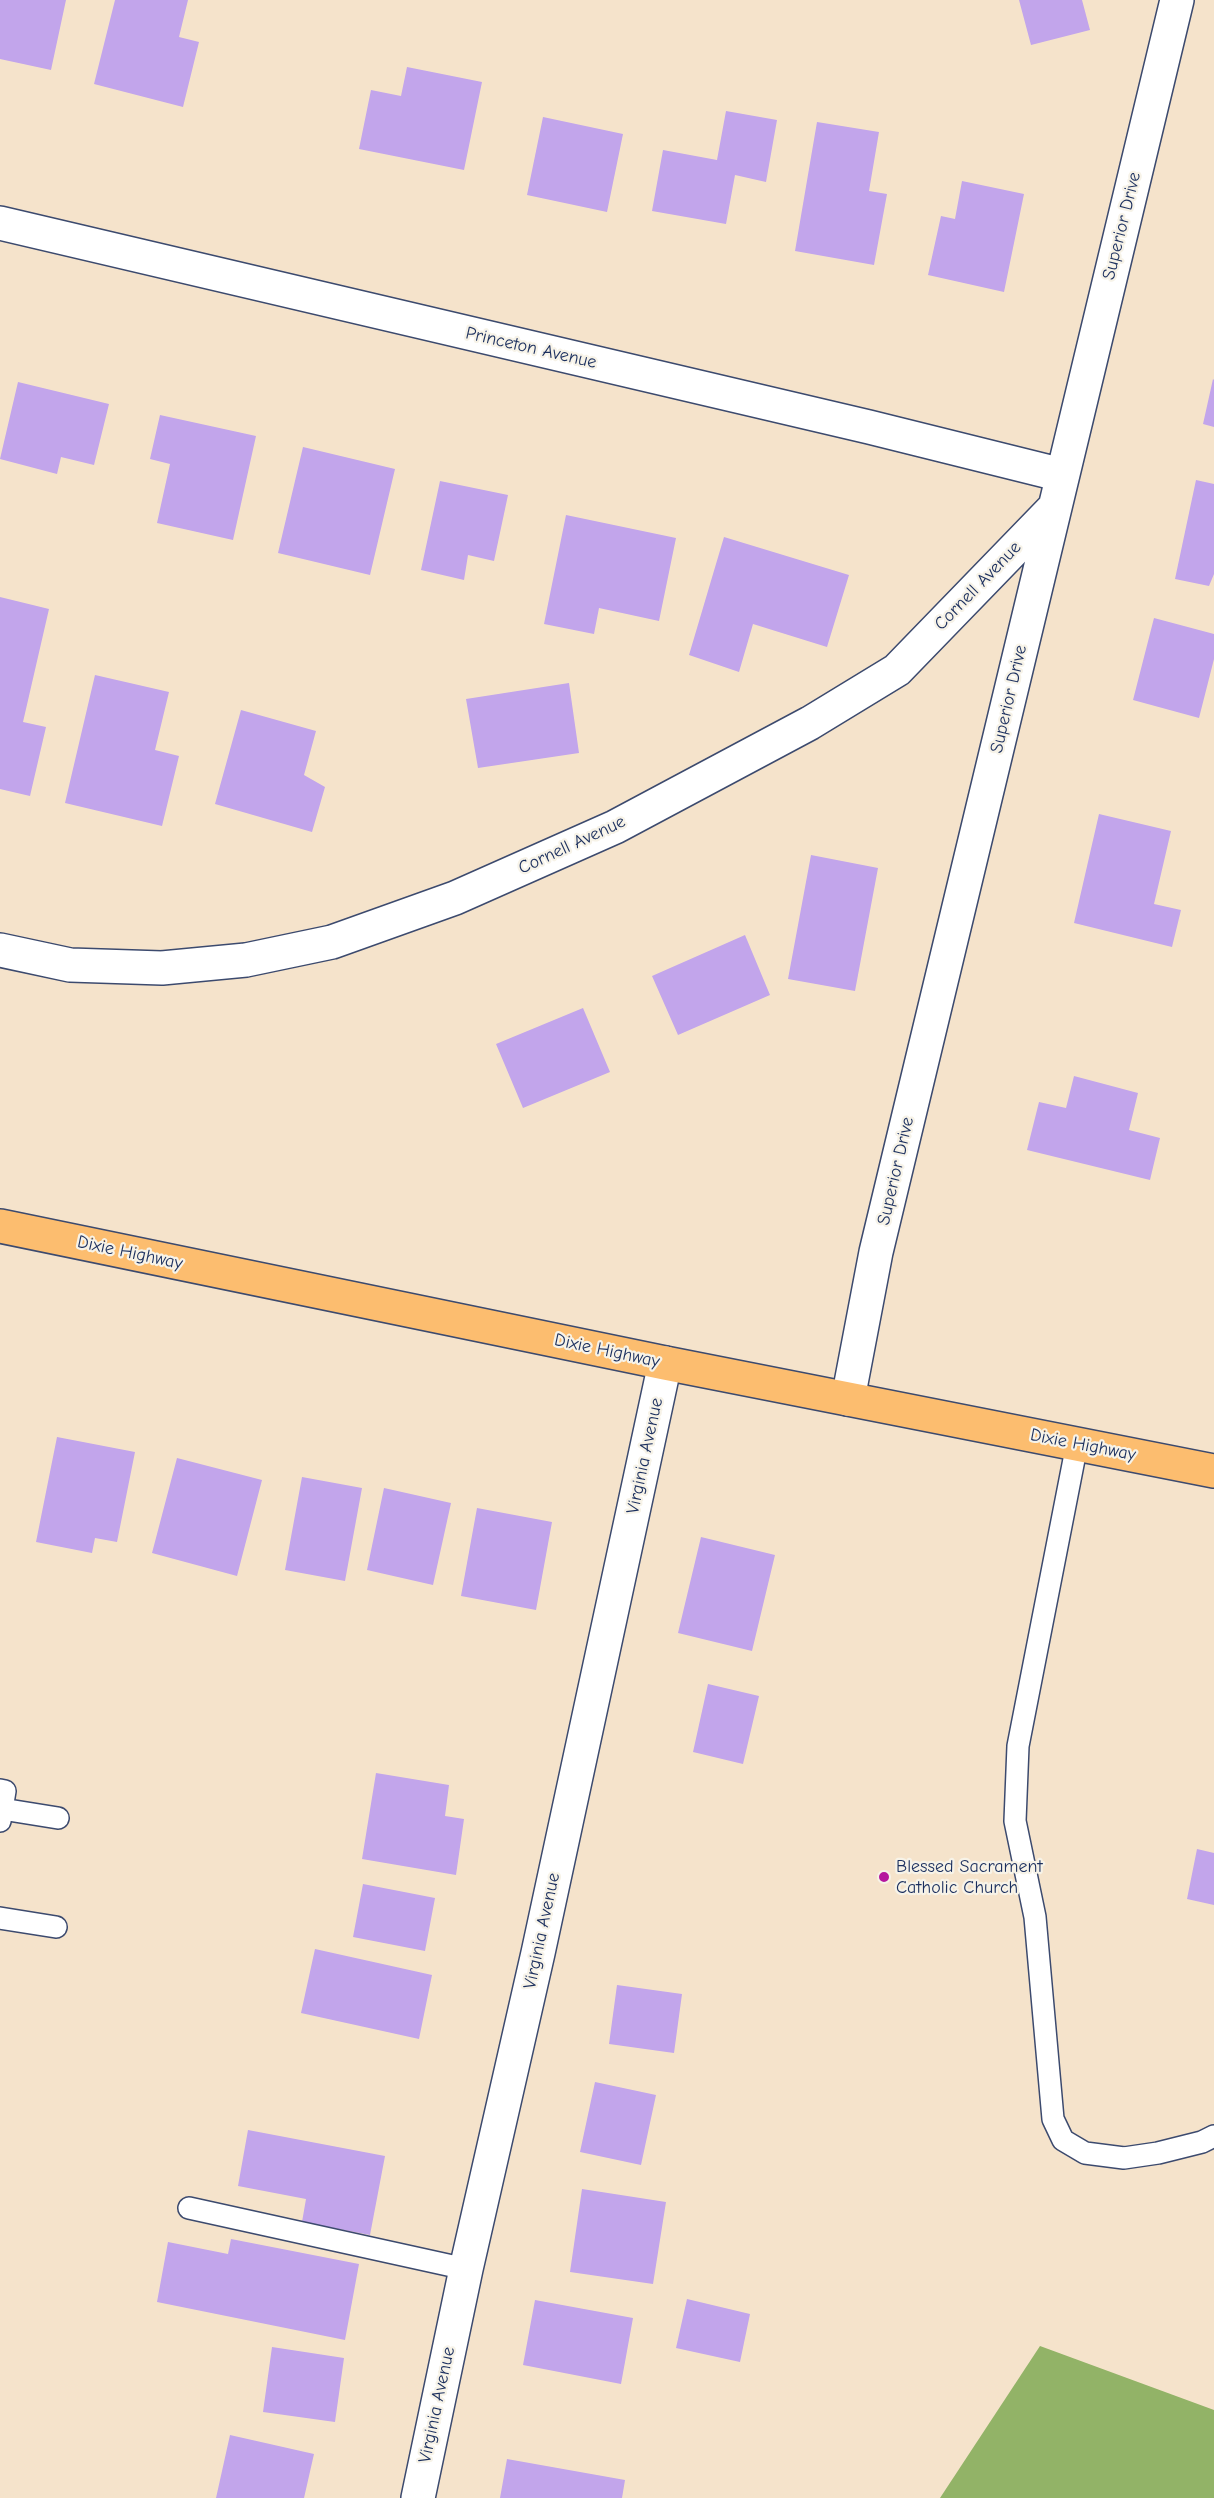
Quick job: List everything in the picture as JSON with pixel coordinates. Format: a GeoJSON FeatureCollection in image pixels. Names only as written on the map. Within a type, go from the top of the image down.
{"type":"FeatureCollection","features":[{"type":"Feature","properties":{"kind":"main road","name":"Dixie Highway"},"geometry":{"type":"LineString","coordinates":[[0,1226],[665,1363],[1214,1471]]}},
{"type":"Feature","properties":{"kind":"street","name":"Superior Drive"},"geometry":{"type":"LineString","coordinates":[[848,1399],[876,1252],[1177,0]]}},
{"type":"Feature","properties":{"kind":"street","name":"Princeton Avenue"},"geometry":{"type":"LineString","coordinates":[[0,224],[869,427],[1062,475]]}},
{"type":"Feature","properties":{"kind":"street","name":"Cornell Avenue"},"geometry":{"type":"LineString","coordinates":[[0,950],[70,965],[162,968],[246,960],[332,942],[455,898],[615,826],[810,723],[897,670],[1055,507]]}},
{"type":"Feature","properties":{"kind":"street","name":"Virginia Avenue"},"geometry":{"type":"LineString","coordinates":[[418,2498],[665,1363]]}},
{"type":"Feature","properties":{"kind":"lane"},"geometry":{"type":"LineString","coordinates":[[1077,1444],[1018,1746],[1015,1821],[1035,1917],[1053,2119],[1063,2140],[1085,2153],[1124,2158],[1158,2153],[1202,2142],[1214,2136]]}},
{"type":"Feature","properties":{"kind":"lane"},"geometry":{"type":"LineString","coordinates":[[1,1807],[58,1818]]}},
{"type":"Feature","properties":{"kind":"lane"},"geometry":{"type":"LineString","coordinates":[[0,1918],[56,1927]]}},
{"type":"Feature","properties":{"kind":"lane"},"geometry":{"type":"LineString","coordinates":[[189,2208],[466,2269]]}},
{"type":"Feature","properties":{"kind":"green space"},"geometry":{"type":"Polygon","coordinates":[[[1040,2346],[1214,2410],[1214,2498],[940,2498],[1040,2346]]]}},
{"type":"Feature","properties":{"kind":"building"},"geometry":{"type":"Polygon","coordinates":[[[0,0],[66,0],[51,70],[0,59],[0,0]]]}},
{"type":"Feature","properties":{"kind":"building"},"geometry":{"type":"Polygon","coordinates":[[[115,0],[188,0],[179,37],[199,42],[183,107],[94,84],[115,0]]]}},
{"type":"Feature","properties":{"kind":"building"},"geometry":{"type":"Polygon","coordinates":[[[1019,0],[1082,0],[1090,30],[1031,45],[1019,0]]]}},
{"type":"Feature","properties":{"kind":"building"},"geometry":{"type":"Polygon","coordinates":[[[407,67],[482,82],[464,170],[359,149],[371,90],[401,96],[407,67]]]}},
{"type":"Feature","properties":{"kind":"building"},"geometry":{"type":"Polygon","coordinates":[[[726,111],[777,120],[766,182],[735,175],[726,224],[652,211],[663,150],[717,160],[726,111]]]}},
{"type":"Feature","properties":{"kind":"building"},"geometry":{"type":"Polygon","coordinates":[[[543,117],[623,134],[607,212],[527,195],[543,117]]]}},
{"type":"Feature","properties":{"kind":"building"},"geometry":{"type":"Polygon","coordinates":[[[817,122],[879,132],[869,191],[887,194],[874,265],[795,251],[817,122]]]}},
{"type":"Feature","properties":{"kind":"building"},"geometry":{"type":"Polygon","coordinates":[[[962,181],[1024,194],[1004,292],[928,275],[941,216],[955,219],[962,181]]]}},
{"type":"Feature","properties":{"kind":"building"},"geometry":{"type":"Polygon","coordinates":[[[1214,380],[1214,427],[1203,424],[1214,380]]]}},
{"type":"Feature","properties":{"kind":"building"},"geometry":{"type":"Polygon","coordinates":[[[18,382],[109,404],[94,465],[61,457],[57,474],[0,459],[18,382]]]}},
{"type":"Feature","properties":{"kind":"building"},"geometry":{"type":"Polygon","coordinates":[[[160,415],[256,436],[233,540],[157,523],[170,464],[150,459],[160,415]]]}},
{"type":"Feature","properties":{"kind":"building"},"geometry":{"type":"Polygon","coordinates":[[[303,447],[395,469],[370,575],[278,553],[303,447]]]}},
{"type":"Feature","properties":{"kind":"building"},"geometry":{"type":"Polygon","coordinates":[[[1196,480],[1214,484],[1214,574],[1209,586],[1175,579],[1196,480]]]}},
{"type":"Feature","properties":{"kind":"building"},"geometry":{"type":"Polygon","coordinates":[[[440,481],[508,495],[494,561],[468,555],[464,580],[421,570],[440,481]]]}},
{"type":"Feature","properties":{"kind":"building"},"geometry":{"type":"Polygon","coordinates":[[[566,515],[676,538],[659,621],[599,608],[594,634],[544,624],[566,515]]]}},
{"type":"Feature","properties":{"kind":"building"},"geometry":{"type":"Polygon","coordinates":[[[724,537],[849,575],[827,647],[753,624],[739,672],[689,655],[724,537]]]}},
{"type":"Feature","properties":{"kind":"building"},"geometry":{"type":"Polygon","coordinates":[[[0,597],[49,609],[23,722],[46,727],[30,796],[0,789],[0,597]]]}},
{"type":"Feature","properties":{"kind":"building"},"geometry":{"type":"Polygon","coordinates":[[[1154,618],[1214,634],[1214,659],[1199,718],[1133,700],[1154,618]]]}},
{"type":"Feature","properties":{"kind":"building"},"geometry":{"type":"Polygon","coordinates":[[[95,675],[169,692],[155,750],[179,756],[162,826],[65,803],[95,675]]]}},
{"type":"Feature","properties":{"kind":"building"},"geometry":{"type":"Polygon","coordinates":[[[569,683],[579,753],[478,768],[466,699],[569,683]]]}},
{"type":"Feature","properties":{"kind":"building"},"geometry":{"type":"Polygon","coordinates":[[[241,710],[316,731],[304,775],[325,787],[312,832],[215,804],[241,710]]]}},
{"type":"Feature","properties":{"kind":"building"},"geometry":{"type":"Polygon","coordinates":[[[1099,814],[1171,831],[1154,904],[1181,910],[1172,947],[1074,923],[1099,814]]]}},
{"type":"Feature","properties":{"kind":"building"},"geometry":{"type":"Polygon","coordinates":[[[811,855],[878,868],[855,991],[788,979],[811,855]]]}},
{"type":"Feature","properties":{"kind":"building"},"geometry":{"type":"Polygon","coordinates":[[[745,935],[770,995],[678,1035],[652,976],[745,935]]]}},
{"type":"Feature","properties":{"kind":"building"},"geometry":{"type":"Polygon","coordinates":[[[583,1008],[610,1072],[523,1108],[496,1044],[583,1008]]]}},
{"type":"Feature","properties":{"kind":"building"},"geometry":{"type":"Polygon","coordinates":[[[1074,1076],[1138,1093],[1129,1130],[1160,1138],[1150,1180],[1027,1150],[1039,1102],[1066,1108],[1074,1076]]]}},
{"type":"Feature","properties":{"kind":"building"},"geometry":{"type":"Polygon","coordinates":[[[57,1437],[135,1452],[117,1542],[95,1538],[92,1553],[36,1542],[57,1437]]]}},
{"type":"Feature","properties":{"kind":"building"},"geometry":{"type":"Polygon","coordinates":[[[177,1458],[262,1480],[237,1576],[152,1553],[177,1458]]]}},
{"type":"Feature","properties":{"kind":"building"},"geometry":{"type":"Polygon","coordinates":[[[302,1477],[362,1488],[345,1581],[285,1570],[302,1477]]]}},
{"type":"Feature","properties":{"kind":"building"},"geometry":{"type":"Polygon","coordinates":[[[384,1488],[451,1503],[433,1585],[367,1570],[384,1488]]]}},
{"type":"Feature","properties":{"kind":"building"},"geometry":{"type":"Polygon","coordinates":[[[477,1508],[552,1522],[536,1610],[461,1596],[477,1508]]]}},
{"type":"Feature","properties":{"kind":"building"},"geometry":{"type":"Polygon","coordinates":[[[701,1537],[775,1555],[752,1651],[678,1633],[701,1537]]]}},
{"type":"Feature","properties":{"kind":"building"},"geometry":{"type":"Polygon","coordinates":[[[708,1684],[759,1696],[743,1764],[693,1752],[708,1684]]]}},
{"type":"Feature","properties":{"kind":"building"},"geometry":{"type":"Polygon","coordinates":[[[376,1773],[449,1785],[445,1816],[464,1819],[456,1875],[362,1859],[376,1773]]]}},
{"type":"Feature","properties":{"kind":"building"},"geometry":{"type":"Polygon","coordinates":[[[1197,1849],[1214,1853],[1214,1905],[1187,1899],[1197,1849]]]}},
{"type":"Feature","properties":{"kind":"building"},"geometry":{"type":"Polygon","coordinates":[[[363,1884],[435,1898],[425,1951],[353,1937],[363,1884]]]}},
{"type":"Feature","properties":{"kind":"building"},"geometry":{"type":"Polygon","coordinates":[[[315,1949],[432,1975],[419,2039],[301,2013],[315,1949]]]}},
{"type":"Feature","properties":{"kind":"building"},"geometry":{"type":"Polygon","coordinates":[[[617,1985],[682,1994],[674,2053],[609,2044],[617,1985]]]}},
{"type":"Feature","properties":{"kind":"building"},"geometry":{"type":"Polygon","coordinates":[[[595,2082],[656,2095],[641,2165],[580,2152],[595,2082]]]}},
{"type":"Feature","properties":{"kind":"building"},"geometry":{"type":"Polygon","coordinates":[[[248,2130],[385,2156],[370,2235],[302,2222],[306,2199],[238,2186],[248,2130]]]}},
{"type":"Feature","properties":{"kind":"building"},"geometry":{"type":"Polygon","coordinates":[[[582,2189],[666,2202],[653,2284],[570,2272],[582,2189]]]}},
{"type":"Feature","properties":{"kind":"building"},"geometry":{"type":"Polygon","coordinates":[[[231,2239],[359,2264],[345,2340],[157,2302],[168,2242],[228,2254],[231,2239]]]}},
{"type":"Feature","properties":{"kind":"building"},"geometry":{"type":"Polygon","coordinates":[[[687,2299],[750,2314],[740,2362],[676,2348],[687,2299]]]}},
{"type":"Feature","properties":{"kind":"building"},"geometry":{"type":"Polygon","coordinates":[[[535,2300],[633,2318],[621,2384],[523,2365],[535,2300]]]}},
{"type":"Feature","properties":{"kind":"building"},"geometry":{"type":"Polygon","coordinates":[[[272,2347],[344,2358],[335,2422],[263,2412],[272,2347]]]}},
{"type":"Feature","properties":{"kind":"building"},"geometry":{"type":"Polygon","coordinates":[[[230,2435],[314,2454],[304,2498],[216,2498],[230,2435]]]}},
{"type":"Feature","properties":{"kind":"building"},"geometry":{"type":"Polygon","coordinates":[[[507,2459],[625,2480],[622,2498],[500,2498],[507,2459]]]}},
{"type":"Feature","properties":{"kind":"place","name":"Blessed Sacrament Catholic Church"},"geometry":{"type":"Point","coordinates":[884,1877]}}]}
